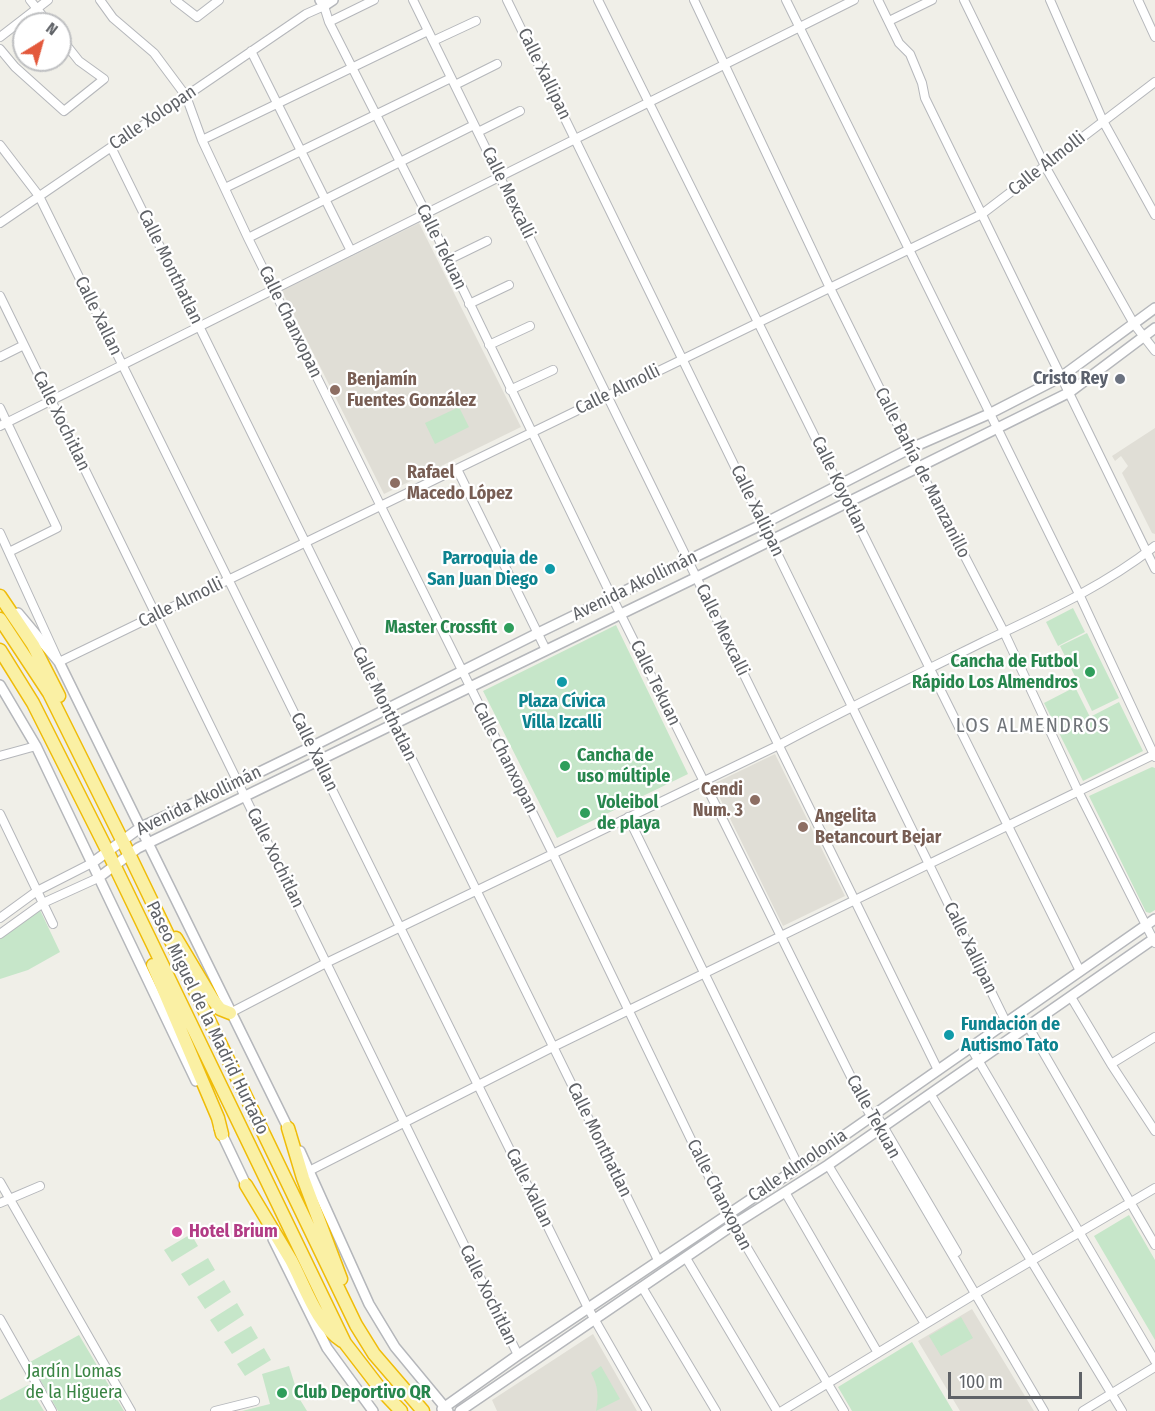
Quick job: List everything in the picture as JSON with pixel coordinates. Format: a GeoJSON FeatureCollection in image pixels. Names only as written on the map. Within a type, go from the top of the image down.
{"type":"FeatureCollection","features":[{"type":"Feature","properties":{"kind":"highway"},"geometry":{"type":"LineString","coordinates":[[0,595],[33,645],[62,702],[77,751]]}},
{"type":"Feature","properties":{"kind":"highway","name":"Paseo Miguel de la Madrid Hurtado"},"geometry":{"type":"LineString","coordinates":[[0,619],[49,693],[356,1325],[374,1354],[423,1411]]}},
{"type":"Feature","properties":{"kind":"highway","name":"Paseo Miguel de la Madrid Hurtado"},"geometry":{"type":"LineString","coordinates":[[0,650],[33,703],[107,850],[345,1343],[382,1391],[401,1411]]}},
{"type":"Feature","properties":{"kind":"highway"},"geometry":{"type":"LineString","coordinates":[[0,664],[33,703]]}},
{"type":"Feature","properties":{"kind":"highway"},"geometry":{"type":"LineString","coordinates":[[152,905],[165,919],[213,1000],[220,1009],[230,1013]]}},
{"type":"Feature","properties":{"kind":"highway"},"geometry":{"type":"LineString","coordinates":[[137,915],[146,948],[218,1118],[222,1134]]}},
{"type":"Feature","properties":{"kind":"highway"},"geometry":{"type":"LineString","coordinates":[[288,1128],[303,1178],[356,1325]]}},
{"type":"Feature","properties":{"kind":"highway"},"geometry":{"type":"LineString","coordinates":[[246,1185],[286,1252],[324,1325],[345,1343]]}},
{"type":"Feature","properties":{"kind":"street"},"geometry":{"type":"LineString","coordinates":[[30,0],[39,12]]}},
{"type":"Feature","properties":{"kind":"street"},"geometry":{"type":"LineString","coordinates":[[0,37],[48,0]]}},
{"type":"Feature","properties":{"kind":"street","name":"Calle Chanxopan"},"geometry":{"type":"LineString","coordinates":[[100,0],[112,18],[154,53],[186,96],[202,140],[249,238],[553,854],[727,1214],[844,1411]]}},
{"type":"Feature","properties":{"kind":"street"},"geometry":{"type":"LineString","coordinates":[[175,0],[197,17],[219,0]]}},
{"type":"Feature","properties":{"kind":"street","name":"Calle Xolopan"},"geometry":{"type":"LineString","coordinates":[[0,223],[306,14],[320,2],[333,0]]}},
{"type":"Feature","properties":{"kind":"street"},"geometry":{"type":"LineString","coordinates":[[330,22],[374,0]]}},
{"type":"Feature","properties":{"kind":"street","name":"Calle Mexcalli"},"geometry":{"type":"LineString","coordinates":[[413,0],[938,1070]]}},
{"type":"Feature","properties":{"kind":"street","name":"Calle Xallipan"},"geometry":{"type":"LineString","coordinates":[[507,0],[1006,1022]]}},
{"type":"Feature","properties":{"kind":"street","name":"Calle Koyotlan"},"geometry":{"type":"LineString","coordinates":[[598,0],[1080,971]]}},
{"type":"Feature","properties":{"kind":"street","name":"Calle Bahía de Manzanillo"},"geometry":{"type":"LineString","coordinates":[[694,0],[830,288],[909,449],[1004,632],[1078,791],[1154,940]]}},
{"type":"Feature","properties":{"kind":"street"},"geometry":{"type":"LineString","coordinates":[[309,1171],[780,935],[1155,755],[1079,594],[786,0]]}},
{"type":"Feature","properties":{"kind":"street"},"geometry":{"type":"LineString","coordinates":[[3,424],[854,0]]}},
{"type":"Feature","properties":{"kind":"street"},"geometry":{"type":"LineString","coordinates":[[878,0],[899,43],[910,54],[922,83],[925,98],[1155,569]]}},
{"type":"Feature","properties":{"kind":"street"},"geometry":{"type":"LineString","coordinates":[[889,21],[932,0]]}},
{"type":"Feature","properties":{"kind":"street"},"geometry":{"type":"LineString","coordinates":[[964,0],[1045,166],[1134,324],[1155,351]]}},
{"type":"Feature","properties":{"kind":"street"},"geometry":{"type":"LineString","coordinates":[[1050,0],[1103,121],[1155,215]]}},
{"type":"Feature","properties":{"kind":"street"},"geometry":{"type":"LineString","coordinates":[[1138,0],[1155,37]]}},
{"type":"Feature","properties":{"kind":"street","name":"Calle Tekuan"},"geometry":{"type":"LineString","coordinates":[[320,2],[780,935],[881,1128],[1050,1411]]}},
{"type":"Feature","properties":{"kind":"street"},"geometry":{"type":"LineString","coordinates":[[433,41],[476,21]]}},
{"type":"Feature","properties":{"kind":"street"},"geometry":{"type":"LineString","coordinates":[[202,140],[428,31]]}},
{"type":"Feature","properties":{"kind":"street"},"geometry":{"type":"LineString","coordinates":[[0,49],[12,63]]}},
{"type":"Feature","properties":{"kind":"street"},"geometry":{"type":"LineString","coordinates":[[251,51],[351,251]]}},
{"type":"Feature","properties":{"kind":"street"},"geometry":{"type":"LineString","coordinates":[[21,72],[64,111],[104,79],[79,61],[72,52]]}},
{"type":"Feature","properties":{"kind":"street"},"geometry":{"type":"LineString","coordinates":[[225,188],[375,114],[498,64]]}},
{"type":"Feature","properties":{"kind":"street","name":"Calle Almolli"},"geometry":{"type":"LineString","coordinates":[[59,662],[982,214],[1155,82]]}},
{"type":"Feature","properties":{"kind":"street"},"geometry":{"type":"LineString","coordinates":[[476,128],[520,111]]}},
{"type":"Feature","properties":{"kind":"street","name":"Calle Mexcalli"},"geometry":{"type":"LineString","coordinates":[[249,238],[399,162],[476,128]]}},
{"type":"Feature","properties":{"kind":"street","name":"Calle Xallan"},"geometry":{"type":"LineString","coordinates":[[0,145],[39,196],[594,1320]]}},
{"type":"Feature","properties":{"kind":"street","name":"Calle Monthatlan"},"geometry":{"type":"LineString","coordinates":[[111,147],[658,1260]]}},
{"type":"Feature","properties":{"kind":"street"},"geometry":{"type":"LineString","coordinates":[[448,260],[487,240]]}},
{"type":"Feature","properties":{"kind":"street"},"geometry":{"type":"LineString","coordinates":[[469,304],[509,285]]}},
{"type":"Feature","properties":{"kind":"street","name":"Calle Xochitlan"},"geometry":{"type":"LineString","coordinates":[[0,298],[518,1355]]}},
{"type":"Feature","properties":{"kind":"street","name":"Avenida Akollimán"},"geometry":{"type":"LineString","coordinates":[[92,863],[141,827],[387,710],[538,633],[840,486],[909,449],[989,414],[1061,377],[1155,308]]}},
{"type":"Feature","properties":{"kind":"street"},"geometry":{"type":"LineString","coordinates":[[489,345],[530,326]]}},
{"type":"Feature","properties":{"kind":"street","name":"Avenida Akollimán"},"geometry":{"type":"LineString","coordinates":[[98,878],[129,854],[148,843],[696,577],[1070,392],[1155,328]]}},
{"type":"Feature","properties":{"kind":"street"},"geometry":{"type":"LineString","coordinates":[[0,357],[24,345]]}},
{"type":"Feature","properties":{"kind":"street"},"geometry":{"type":"LineString","coordinates":[[510,390],[553,370]]}},
{"type":"Feature","properties":{"kind":"street"},"geometry":{"type":"LineString","coordinates":[[0,408],[3,424],[57,528],[9,552]]}},
{"type":"Feature","properties":{"kind":"street"},"geometry":{"type":"LineString","coordinates":[[457,469],[546,650]]}},
{"type":"Feature","properties":{"kind":"street"},"geometry":{"type":"LineString","coordinates":[[0,533],[59,662],[309,1171],[369,1304],[395,1347],[444,1409]]}},
{"type":"Feature","properties":{"kind":"street"},"geometry":{"type":"LineString","coordinates":[[230,1013],[326,963],[703,780],[779,746],[852,706],[1111,577],[1155,546]]}},
{"type":"Feature","properties":{"kind":"street"},"geometry":{"type":"LineString","coordinates":[[0,595],[59,662]]}},
{"type":"Feature","properties":{"kind":"street"},"geometry":{"type":"LineString","coordinates":[[0,685],[36,746],[246,1185],[327,1348],[373,1411]]}},
{"type":"Feature","properties":{"kind":"street"},"geometry":{"type":"LineString","coordinates":[[0,756],[36,746]]}},
{"type":"Feature","properties":{"kind":"street"},"geometry":{"type":"LineString","coordinates":[[0,814],[53,924]]}},
{"type":"Feature","properties":{"kind":"street"},"geometry":{"type":"LineString","coordinates":[[628,817],[799,1167]]}},
{"type":"Feature","properties":{"kind":"street"},"geometry":{"type":"LineString","coordinates":[[0,918],[37,891],[92,863]]}},
{"type":"Feature","properties":{"kind":"street"},"geometry":{"type":"LineString","coordinates":[[0,934],[43,903],[98,878]]}},
{"type":"Feature","properties":{"kind":"street","name":"Calle Almolonia"},"geometry":{"type":"LineString","coordinates":[[444,1409],[518,1355],[799,1167],[1155,920]]}},
{"type":"Feature","properties":{"kind":"street","name":"Calle Almolonia"},"geometry":{"type":"LineString","coordinates":[[460,1411],[733,1225],[828,1165],[1154,940]]}},
{"type":"Feature","properties":{"kind":"street"},"geometry":{"type":"LineString","coordinates":[[1071,997],[1155,1131]]}},
{"type":"Feature","properties":{"kind":"street"},"geometry":{"type":"LineString","coordinates":[[1028,1026],[1155,1245]]}},
{"type":"Feature","properties":{"kind":"street"},"geometry":{"type":"LineString","coordinates":[[1111,1064],[1155,1037]]}},
{"type":"Feature","properties":{"kind":"street"},"geometry":{"type":"LineString","coordinates":[[971,1048],[1155,1361]]}},
{"type":"Feature","properties":{"kind":"street"},"geometry":{"type":"LineString","coordinates":[[931,1095],[1122,1411]]}},
{"type":"Feature","properties":{"kind":"street"},"geometry":{"type":"LineString","coordinates":[[1146,1116],[1155,1110]]}},
{"type":"Feature","properties":{"kind":"street"},"geometry":{"type":"LineString","coordinates":[[828,1165],[925,1324]]}},
{"type":"Feature","properties":{"kind":"street"},"geometry":{"type":"LineString","coordinates":[[0,1182],[131,1411]]}},
{"type":"Feature","properties":{"kind":"street"},"geometry":{"type":"LineString","coordinates":[[0,1203],[40,1186]]}},
{"type":"Feature","properties":{"kind":"street"},"geometry":{"type":"LineString","coordinates":[[782,1411],[1155,1188]]}},
{"type":"Feature","properties":{"kind":"street"},"geometry":{"type":"LineString","coordinates":[[785,1192],[878,1353]]}},
{"type":"Feature","properties":{"kind":"street"},"geometry":{"type":"LineString","coordinates":[[686,1258],[777,1411]]}},
{"type":"Feature","properties":{"kind":"street"},"geometry":{"type":"LineString","coordinates":[[642,1287],[716,1411]]}},
{"type":"Feature","properties":{"kind":"street","name":"Calle Tekuan"},"geometry":{"type":"LineString","coordinates":[[978,1292],[1044,1411]]}},
{"type":"Feature","properties":{"kind":"street"},"geometry":{"type":"LineString","coordinates":[[0,1319],[52,1411]]}},
{"type":"Feature","properties":{"kind":"street"},"geometry":{"type":"LineString","coordinates":[[594,1320],[647,1411]]}},
{"type":"Feature","properties":{"kind":"street"},"geometry":{"type":"LineString","coordinates":[[1083,1411],[1155,1367]]}},
{"type":"Feature","properties":{"kind":"street"},"geometry":{"type":"LineString","coordinates":[[215,1411],[255,1401]]}},
{"type":"Feature","properties":{"kind":"shaded area"},"geometry":{"type":"Polygon","coordinates":[[[419,223],[521,427],[384,494],[282,291],[419,223]]]}},
{"type":"Feature","properties":{"kind":"shaded area"},"geometry":{"type":"Polygon","coordinates":[[[1155,428],[1155,534],[1152,533],[1122,473],[1128,466],[1121,456],[1115,461],[1112,456],[1155,428]]]}},
{"type":"Feature","properties":{"kind":"shaded area"},"geometry":{"type":"Polygon","coordinates":[[[775,754],[845,896],[783,926],[713,784],[775,754]]]}},
{"type":"Feature","properties":{"kind":"shaded area"},"geometry":{"type":"Polygon","coordinates":[[[972,1309],[1034,1411],[960,1411],[918,1341],[972,1309]]]}},
{"type":"Feature","properties":{"kind":"shaded area"},"geometry":{"type":"Polygon","coordinates":[[[593,1334],[637,1411],[497,1411],[492,1400],[593,1334]]]}},
{"type":"Feature","properties":{"kind":"green space"},"geometry":{"type":"Polygon","coordinates":[[[459,407],[469,427],[435,444],[425,423],[459,407]]]}},
{"type":"Feature","properties":{"kind":"green space"},"geometry":{"type":"Polygon","coordinates":[[[1073,608],[1085,632],[1058,646],[1046,622],[1073,608]]]}},
{"type":"Feature","properties":{"kind":"green space"},"geometry":{"type":"Polygon","coordinates":[[[616,625],[688,774],[557,838],[483,691],[616,625]]]}},
{"type":"Feature","properties":{"kind":"green space","name":"Cancha de Futbol Rápido Los Almendros"},"geometry":{"type":"Polygon","coordinates":[[[1087,633],[1119,698],[1092,711],[1060,646],[1087,633]]]}},
{"type":"Feature","properties":{"kind":"green space"},"geometry":{"type":"Polygon","coordinates":[[[1075,687],[1090,717],[1119,702],[1143,751],[1083,781],[1044,703],[1075,687]]]}},
{"type":"Feature","properties":{"kind":"green space"},"geometry":{"type":"Polygon","coordinates":[[[1152,767],[1155,768],[1155,910],[1150,913],[1146,912],[1089,796],[1152,767]]]}},
{"type":"Feature","properties":{"kind":"green space"},"geometry":{"type":"Polygon","coordinates":[[[40,910],[60,952],[28,970],[0,979],[0,938],[40,910]]]}},
{"type":"Feature","properties":{"kind":"green space"},"geometry":{"type":"Polygon","coordinates":[[[1129,1215],[1155,1260],[1155,1340],[1094,1236],[1129,1215]]]}},
{"type":"Feature","properties":{"kind":"green space"},"geometry":{"type":"Polygon","coordinates":[[[191,1234],[198,1246],[172,1262],[164,1250],[191,1234]]]}},
{"type":"Feature","properties":{"kind":"green space"},"geometry":{"type":"Polygon","coordinates":[[[208,1258],[215,1270],[189,1286],[181,1274],[208,1258]]]}},
{"type":"Feature","properties":{"kind":"green space"},"geometry":{"type":"Polygon","coordinates":[[[224,1280],[231,1292],[205,1309],[197,1297],[224,1280]]]}},
{"type":"Feature","properties":{"kind":"green space"},"geometry":{"type":"Polygon","coordinates":[[[237,1303],[244,1315],[218,1332],[210,1320],[237,1303]]]}},
{"type":"Feature","properties":{"kind":"green space"},"geometry":{"type":"Polygon","coordinates":[[[961,1317],[973,1338],[941,1356],[929,1336],[961,1317]]]}},
{"type":"Feature","properties":{"kind":"green space"},"geometry":{"type":"Polygon","coordinates":[[[251,1326],[258,1338],[232,1354],[224,1342],[251,1326]]]}},
{"type":"Feature","properties":{"kind":"green space","name":"Jardín Lomas de la Higuera"},"geometry":{"type":"Polygon","coordinates":[[[79,1335],[124,1411],[58,1411],[30,1362],[79,1335]]]}},
{"type":"Feature","properties":{"kind":"green space"},"geometry":{"type":"Polygon","coordinates":[[[912,1342],[953,1411],[852,1411],[838,1387],[912,1342]]]}},
{"type":"Feature","properties":{"kind":"green space"},"geometry":{"type":"Polygon","coordinates":[[[264,1348],[271,1360],[245,1376],[237,1364],[264,1348]]]}},
{"type":"Feature","properties":{"kind":"green space","name":"Club Deportivo QR"},"geometry":{"type":"Polygon","coordinates":[[[289,1366],[299,1398],[307,1411],[242,1411],[270,1404],[262,1374],[289,1366]]]}},
{"type":"Feature","properties":{"kind":"green space"},"geometry":{"type":"Polygon","coordinates":[[[601,1366],[620,1399],[596,1411],[597,1391],[591,1373],[601,1366]]]}},
{"type":"Feature","properties":{"kind":"green space"},"geometry":{"type":"Polygon","coordinates":[[[28,1385],[44,1411],[0,1411],[0,1400],[28,1385]]]}},
{"type":"Feature","properties":{"kind":"place","name":"Cristo Rey"},"geometry":{"type":"Point","coordinates":[1120,379]}},
{"type":"Feature","properties":{"kind":"place","name":"Benjamín Fuentes González"},"geometry":{"type":"Point","coordinates":[335,390]}},
{"type":"Feature","properties":{"kind":"place","name":"Rafael Macedo López"},"geometry":{"type":"Point","coordinates":[395,483]}},
{"type":"Feature","properties":{"kind":"place","name":"Parroquia de San Juan Diego"},"geometry":{"type":"Point","coordinates":[550,569]}},
{"type":"Feature","properties":{"kind":"place","name":"Master Crossfit"},"geometry":{"type":"Point","coordinates":[509,628]}},
{"type":"Feature","properties":{"kind":"place","name":"Cancha de Futbol Rápido Los Almendros"},"geometry":{"type":"Point","coordinates":[1090,672]}},
{"type":"Feature","properties":{"kind":"place","name":"Plaza Cívica Villa Izcalli"},"geometry":{"type":"Point","coordinates":[562,682]}},
{"type":"Feature","properties":{"kind":"place","name":"Cancha de uso múltiple"},"geometry":{"type":"Point","coordinates":[565,766]}},
{"type":"Feature","properties":{"kind":"place","name":"Cendi Num. 3"},"geometry":{"type":"Point","coordinates":[755,800]}},
{"type":"Feature","properties":{"kind":"place","name":"Voleibol de playa"},"geometry":{"type":"Point","coordinates":[585,813]}},
{"type":"Feature","properties":{"kind":"place","name":"Angelita Betancourt Bejar"},"geometry":{"type":"Point","coordinates":[803,827]}},
{"type":"Feature","properties":{"kind":"place","name":"Fundación de Autismo Tato"},"geometry":{"type":"Point","coordinates":[949,1035]}},
{"type":"Feature","properties":{"kind":"place","name":"Hotel Brium"},"geometry":{"type":"Point","coordinates":[177,1232]}},
{"type":"Feature","properties":{"kind":"place","name":"Club Deportivo QR"},"geometry":{"type":"Point","coordinates":[282,1393]}},
{"type":"Feature","properties":{"kind":"district","name":"LOS ALMENDROS"},"geometry":{"type":"Point","coordinates":[1033,726]}}]}
